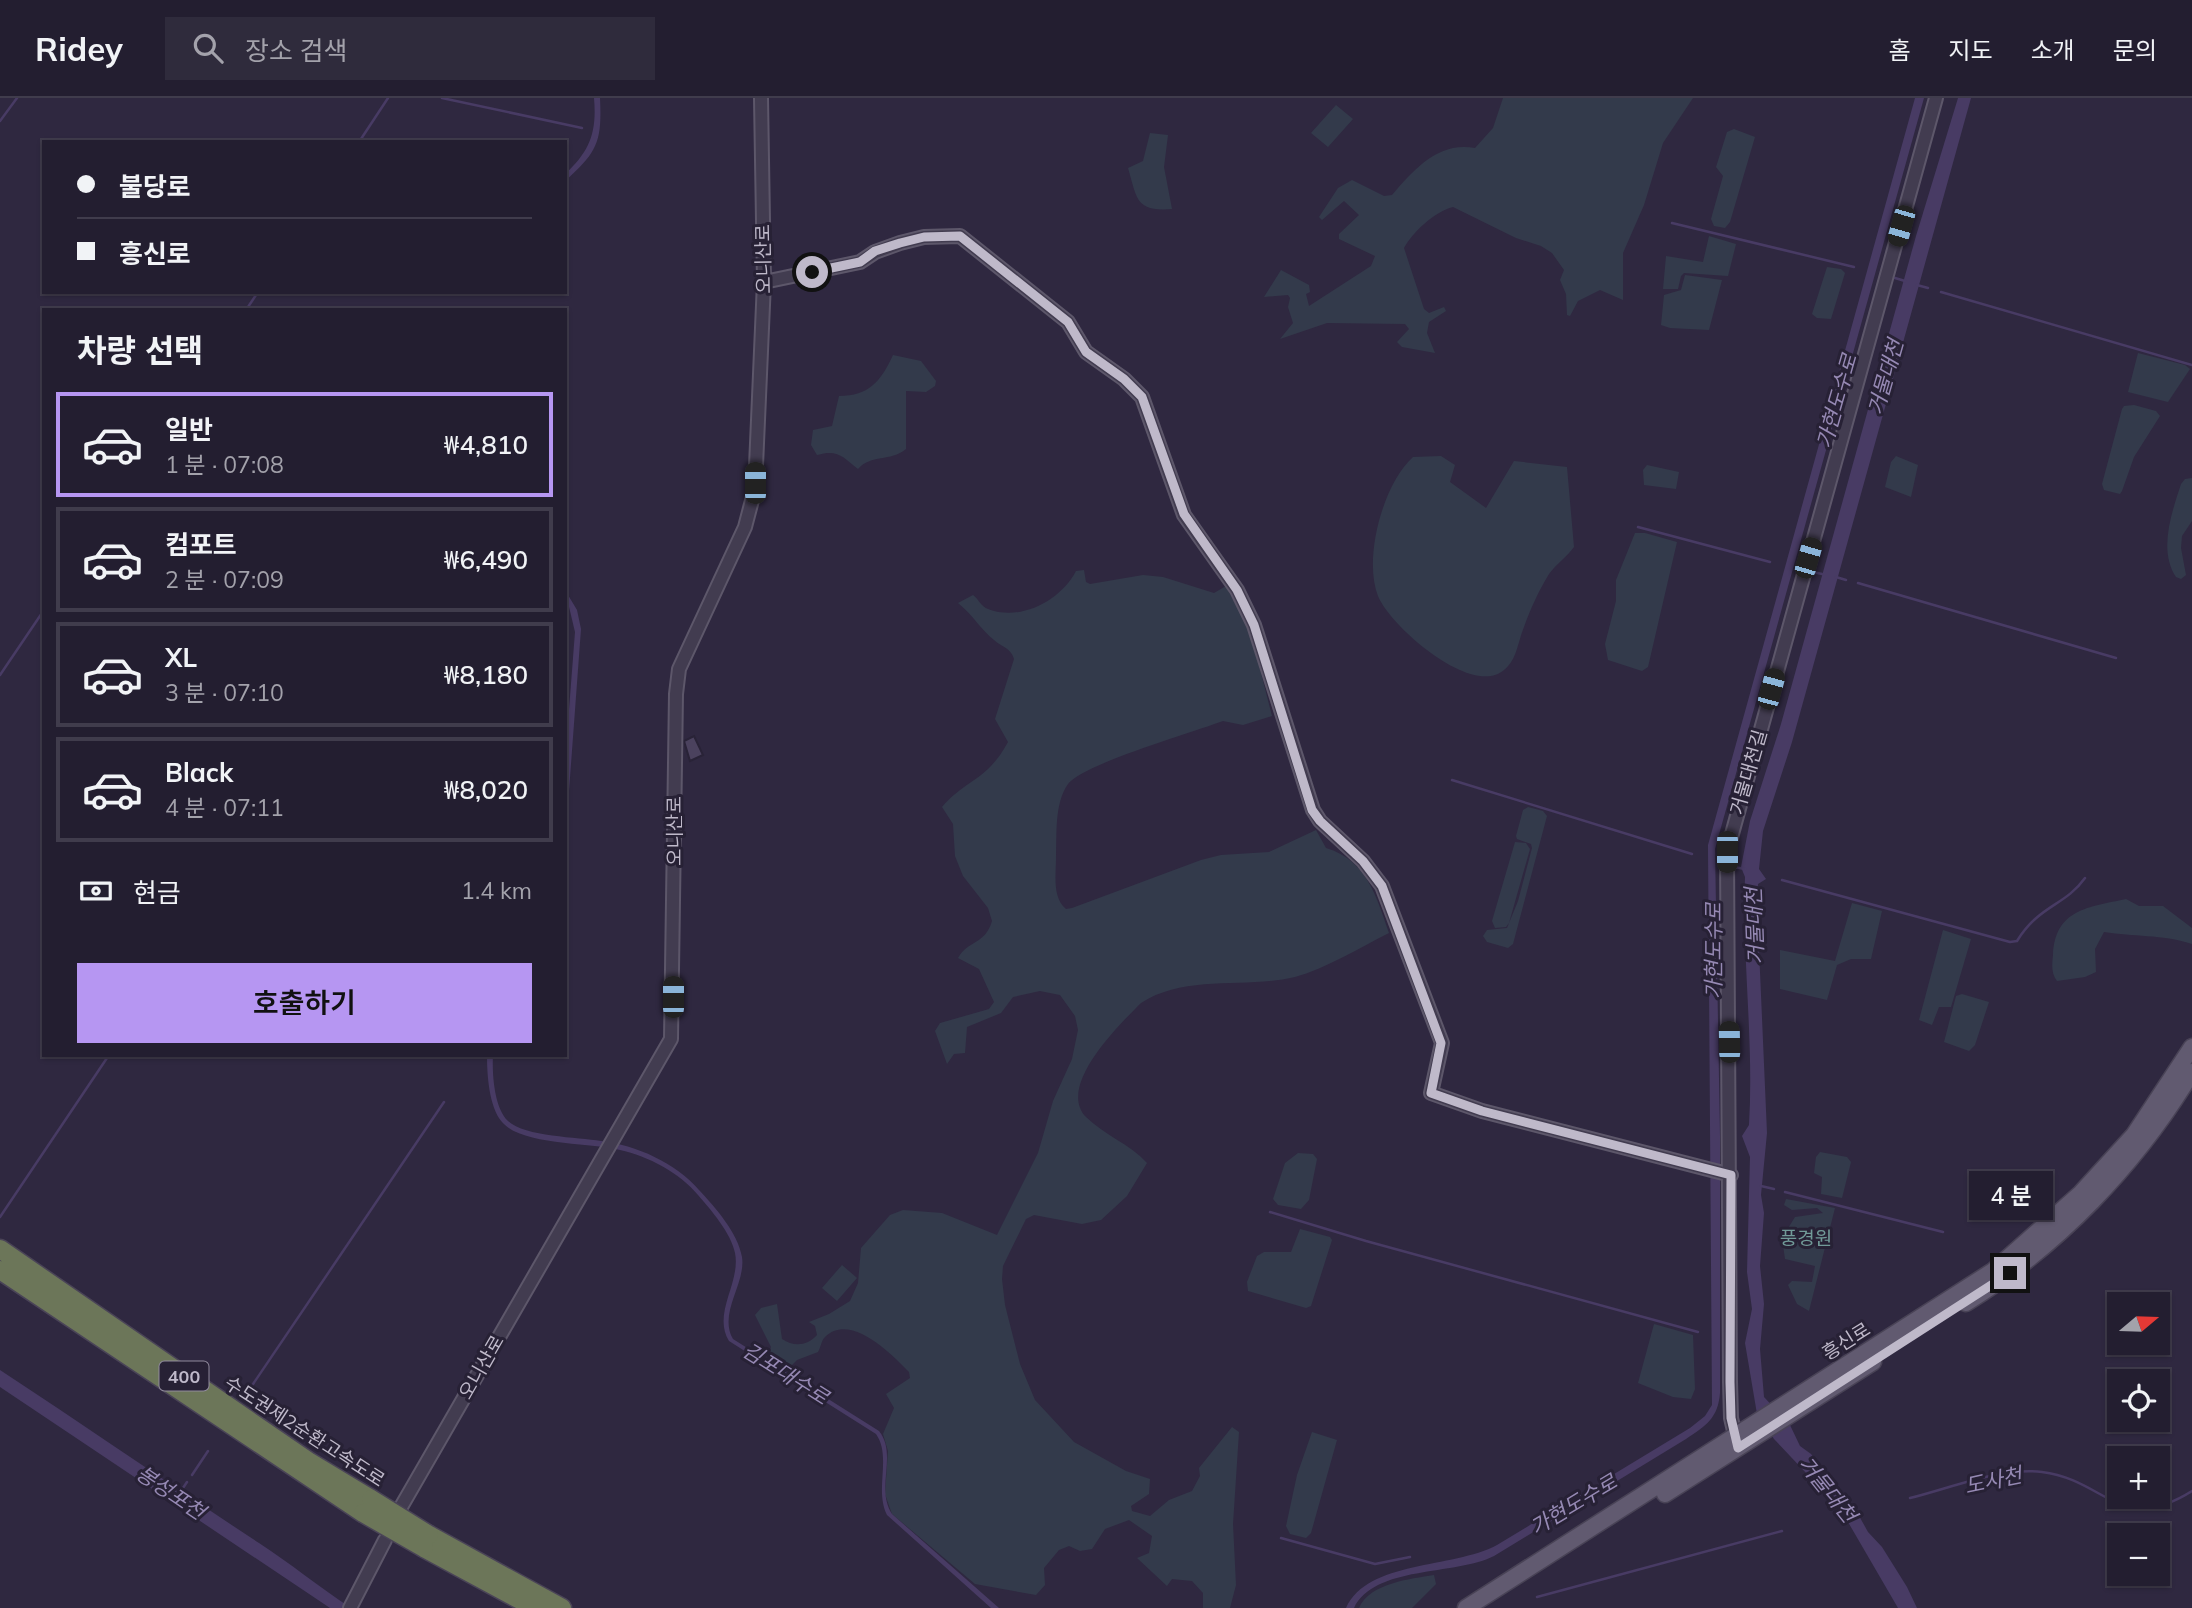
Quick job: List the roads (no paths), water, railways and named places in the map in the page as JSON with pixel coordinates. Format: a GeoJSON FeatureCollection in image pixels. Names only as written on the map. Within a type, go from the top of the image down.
{"type":"FeatureCollection","features":[{"type":"Feature","properties":{"kind":"highway","name":"수도권제2순환고속도로"},"geometry":{"type":"LineString","coordinates":[[0,1249],[308,1461],[367,1506]]}},
{"type":"Feature","properties":{"kind":"highway","name":"수도권제2순환고속도로"},"geometry":{"type":"LineString","coordinates":[[0,1270],[367,1506],[535,1608]]}},
{"type":"Feature","properties":{"kind":"highway","name":"수도권제2순환고속도로"},"geometry":{"type":"LineString","coordinates":[[427,1542],[562,1608]]}},
{"type":"Feature","properties":{"kind":"main road","name":"흥신로"},"geometry":{"type":"LineString","coordinates":[[1789,1409],[1975,1285],[2020,1250],[2081,1193],[2134,1135],[2192,1047]]}},
{"type":"Feature","properties":{"kind":"main road","name":"흥신로"},"geometry":{"type":"LineString","coordinates":[[1485,1608],[1754,1431],[1996,1284],[2050,1242],[2144,1142],[2192,1072]]}},
{"type":"Feature","properties":{"kind":"main road","name":"흥신로"},"geometry":{"type":"LineString","coordinates":[[1466,1608],[1736,1443]]}},
{"type":"Feature","properties":{"kind":"street","name":"오니산로"},"geometry":{"type":"LineString","coordinates":[[401,1507],[671,1039],[676,694],[680,669],[688,647],[735,551],[751,507],[764,282],[761,98]]}},
{"type":"Feature","properties":{"kind":"street","name":"거물대천길"},"geometry":{"type":"LineString","coordinates":[[1736,1443],[1730,1382],[1731,1175],[1727,852],[1936,98]]}},
{"type":"Feature","properties":{"kind":"street"},"geometry":{"type":"LineString","coordinates":[[764,282],[860,262],[875,251],[924,237],[960,236],[1068,322],[1086,352],[1124,379],[1142,397],[1184,514],[1237,590],[1254,625],[1312,810],[1320,821],[1363,861],[1382,886],[1441,1043],[1431,1093],[1482,1111],[1731,1175]]}},
{"type":"Feature","properties":{"kind":"street"},"geometry":{"type":"LineString","coordinates":[[350,1608],[385,1540]]}},
{"type":"Feature","properties":{"kind":"water"},"geometry":{"type":"Polygon","coordinates":[[[594,98],[600,98],[600,125],[596,145],[585,162],[567,179],[567,172],[586,149],[594,121],[594,98]]]}},
{"type":"Feature","properties":{"kind":"water","name":"가현도수로"},"geometry":{"type":"Polygon","coordinates":[[[1915,98],[1924,98],[1715,849],[1720,1136],[1720,1393],[1717,1409],[1710,1420],[1693,1434],[1494,1556],[1458,1567],[1397,1578],[1364,1594],[1354,1608],[1346,1608],[1357,1592],[1392,1573],[1478,1553],[1497,1545],[1690,1428],[1705,1416],[1712,1405],[1708,845],[1915,98]]]}},
{"type":"Feature","properties":{"kind":"water","name":"거물대천"},"geometry":{"type":"Polygon","coordinates":[[[1958,98],[1971,98],[1792,742],[1763,831],[1759,869],[1766,879],[1758,884],[1757,903],[1767,1133],[1761,1195],[1764,1213],[1760,1266],[1764,1304],[1760,1349],[1764,1397],[1790,1425],[1800,1446],[1811,1454],[1837,1487],[1848,1496],[1868,1532],[1882,1547],[1917,1608],[1898,1608],[1841,1510],[1774,1439],[1757,1414],[1745,1343],[1752,1309],[1747,1272],[1750,1157],[1742,1136],[1749,1125],[1750,1063],[1745,877],[1741,867],[1750,821],[1781,724],[1916,236],[1958,98]]]}},
{"type":"Feature","properties":{"kind":"water"},"geometry":{"type":"Polygon","coordinates":[[[567,593],[577,610],[581,629],[567,818],[567,735],[575,632],[567,593]]]}},
{"type":"Feature","properties":{"kind":"water","name":"김포대수로"},"geometry":{"type":"Polygon","coordinates":[[[487,1057],[493,1057],[497,1099],[503,1115],[516,1126],[539,1133],[614,1143],[641,1151],[690,1180],[719,1212],[740,1248],[742,1267],[729,1319],[733,1339],[879,1431],[887,1450],[885,1493],[892,1514],[999,1608],[991,1608],[887,1515],[882,1495],[883,1453],[876,1434],[729,1341],[724,1320],[736,1264],[735,1253],[720,1222],[691,1187],[663,1167],[631,1153],[607,1147],[540,1139],[512,1130],[502,1122],[494,1108],[488,1081],[487,1057]]]}},
{"type":"Feature","properties":{"kind":"water","name":"봉성포천"},"geometry":{"type":"Polygon","coordinates":[[[0,1370],[271,1551],[351,1608],[330,1608],[0,1387],[0,1370]]]}},
{"type":"Feature","properties":{"kind":"waterway"},"geometry":{"type":"LineString","coordinates":[[0,121],[17,98]]}},
{"type":"Feature","properties":{"kind":"waterway"},"geometry":{"type":"LineString","coordinates":[[360,140],[388,98]]}},
{"type":"Feature","properties":{"kind":"waterway"},"geometry":{"type":"LineString","coordinates":[[442,98],[582,128]]}},
{"type":"Feature","properties":{"kind":"waterway"},"geometry":{"type":"LineString","coordinates":[[1672,223],[1854,267]]}},
{"type":"Feature","properties":{"kind":"waterway"},"geometry":{"type":"LineString","coordinates":[[1895,278],[1905,281]]}},
{"type":"Feature","properties":{"kind":"waterway"},"geometry":{"type":"LineString","coordinates":[[1917,285],[1928,288]]}},
{"type":"Feature","properties":{"kind":"waterway"},"geometry":{"type":"LineString","coordinates":[[1941,292],[2192,365]]}},
{"type":"Feature","properties":{"kind":"waterway"},"geometry":{"type":"LineString","coordinates":[[247,308],[257,294]]}},
{"type":"Feature","properties":{"kind":"waterway"},"geometry":{"type":"LineString","coordinates":[[1638,527],[1770,562]]}},
{"type":"Feature","properties":{"kind":"waterway"},"geometry":{"type":"LineString","coordinates":[[1813,572],[1822,574]]}},
{"type":"Feature","properties":{"kind":"waterway"},"geometry":{"type":"LineString","coordinates":[[1836,577],[1846,580]]}},
{"type":"Feature","properties":{"kind":"waterway"},"geometry":{"type":"LineString","coordinates":[[1858,583],[2116,658]]}},
{"type":"Feature","properties":{"kind":"waterway"},"geometry":{"type":"LineString","coordinates":[[0,675],[42,613]]}},
{"type":"Feature","properties":{"kind":"waterway"},"geometry":{"type":"LineString","coordinates":[[1452,780],[1692,854]]}},
{"type":"Feature","properties":{"kind":"waterway"},"geometry":{"type":"LineString","coordinates":[[1734,867],[1745,869]]}},
{"type":"Feature","properties":{"kind":"waterway"},"geometry":{"type":"LineString","coordinates":[[1782,880],[2010,942],[2017,941],[2034,920],[2069,895],[2085,878]]}},
{"type":"Feature","properties":{"kind":"waterway"},"geometry":{"type":"LineString","coordinates":[[0,1217],[108,1057]]}},
{"type":"Feature","properties":{"kind":"waterway"},"geometry":{"type":"LineString","coordinates":[[249,1390],[444,1102]]}},
{"type":"Feature","properties":{"kind":"waterway"},"geometry":{"type":"LineString","coordinates":[[1761,1186],[1774,1189]]}},
{"type":"Feature","properties":{"kind":"waterway"},"geometry":{"type":"LineString","coordinates":[[1785,1192],[1943,1232]]}},
{"type":"Feature","properties":{"kind":"waterway"},"geometry":{"type":"LineString","coordinates":[[1270,1212],[1698,1332]]}},
{"type":"Feature","properties":{"kind":"waterway"},"geometry":{"type":"LineString","coordinates":[[192,1475],[208,1451]]}},
{"type":"Feature","properties":{"kind":"waterway","name":"도사천"},"geometry":{"type":"LineString","coordinates":[[1910,1498],[1993,1475],[2026,1471],[2064,1477],[2130,1507],[2147,1508],[2168,1503],[2192,1491]]}},
{"type":"Feature","properties":{"kind":"waterway","name":"봉성포천"},"geometry":{"type":"LineString","coordinates":[[179,1494],[187,1482]]}},
{"type":"Feature","properties":{"kind":"waterway","name":"도사천"},"geometry":{"type":"LineString","coordinates":[[1537,1597],[1782,1531]]}},
{"type":"Feature","properties":{"kind":"waterway"},"geometry":{"type":"LineString","coordinates":[[1281,1538],[1375,1564],[1410,1557]]}},
{"type":"Feature","properties":{"kind":"park label","name":"풍경원"},"geometry":{"type":"Point","coordinates":[1806,1238]}}]}
